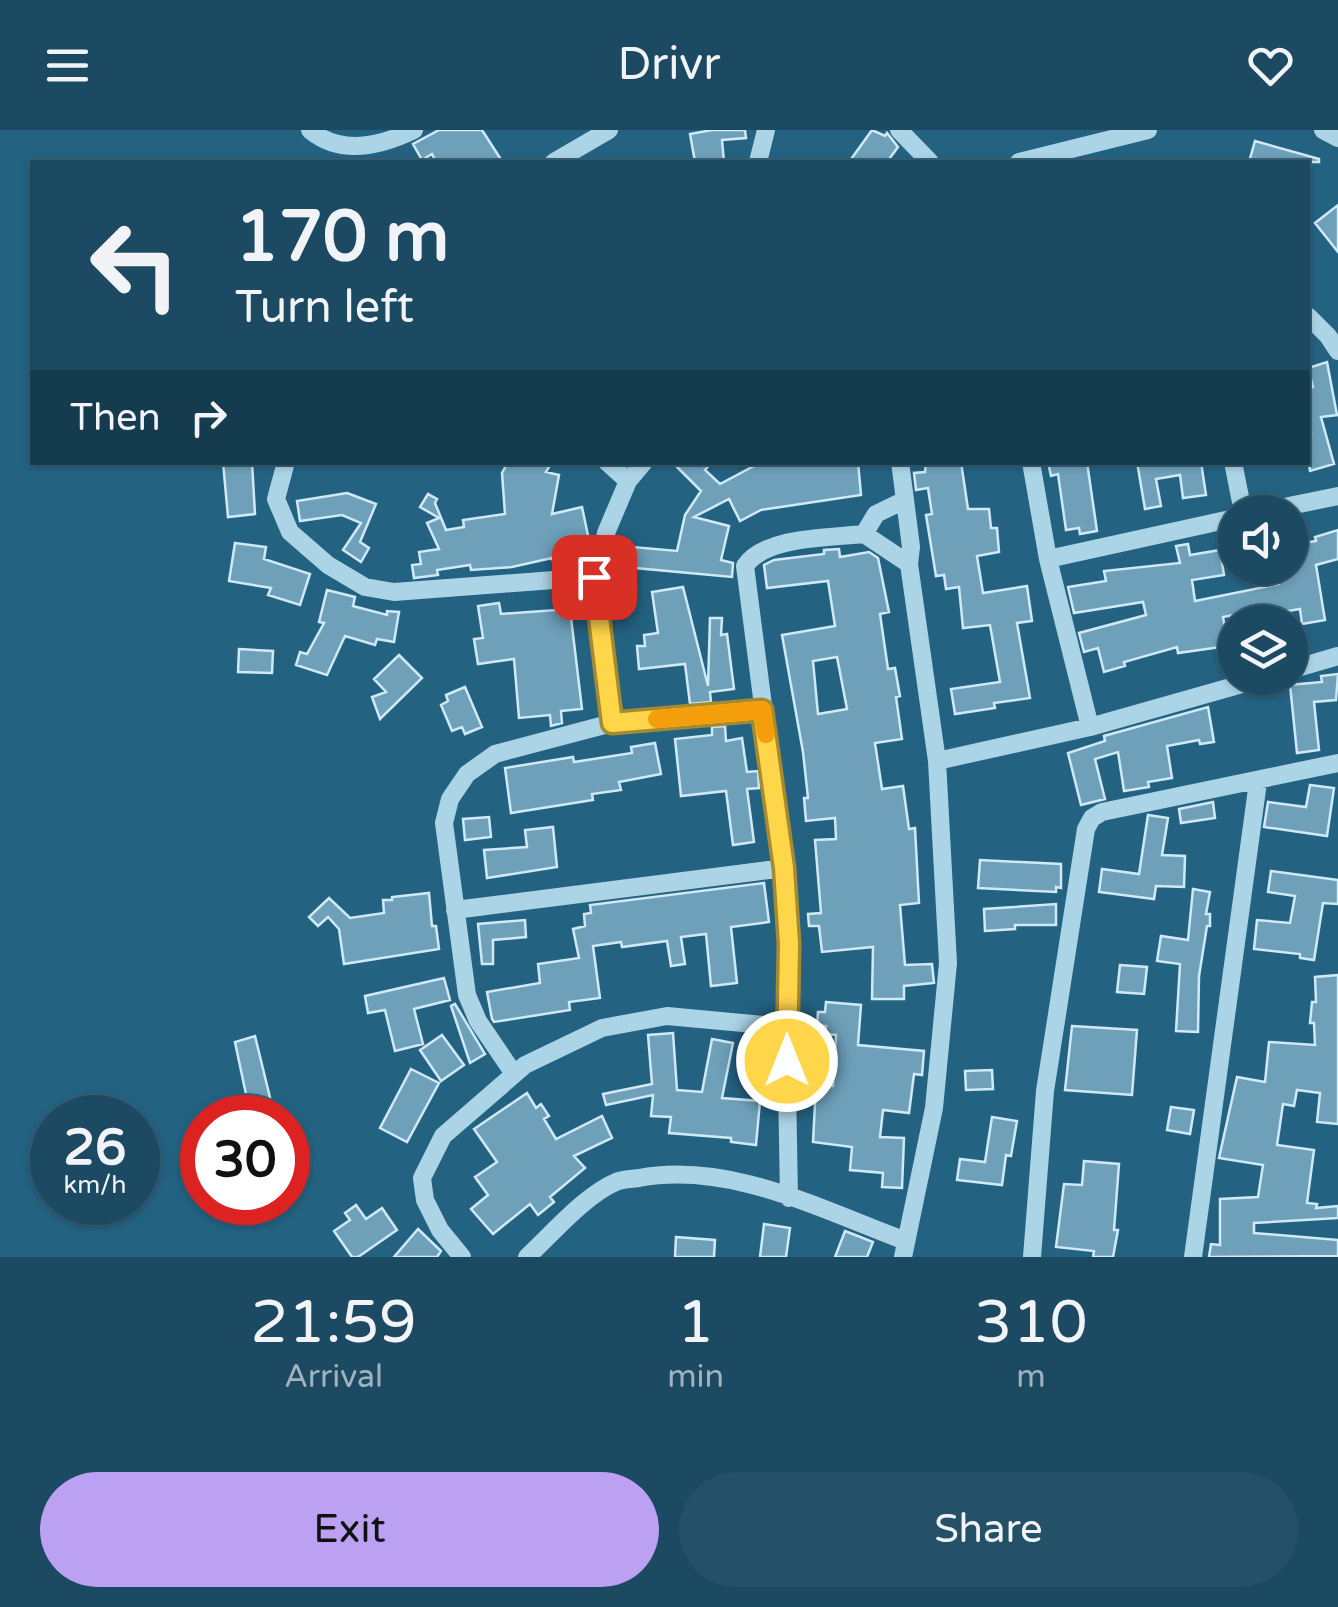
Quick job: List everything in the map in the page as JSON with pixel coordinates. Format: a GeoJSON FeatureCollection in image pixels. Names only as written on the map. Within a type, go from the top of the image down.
{"type":"FeatureCollection","features":[{"type":"Feature","properties":{"kind":"street"},"geometry":{"type":"LineString","coordinates":[[310,130],[347,147],[379,144],[414,130]]}},
{"type":"Feature","properties":{"kind":"street"},"geometry":{"type":"LineString","coordinates":[[557,160],[608,130]]}},
{"type":"Feature","properties":{"kind":"street"},"geometry":{"type":"LineString","coordinates":[[758,160],[766,130]]}},
{"type":"Feature","properties":{"kind":"street"},"geometry":{"type":"LineString","coordinates":[[899,130],[928,160]]}},
{"type":"Feature","properties":{"kind":"street"},"geometry":{"type":"LineString","coordinates":[[1026,160],[1117,133],[1148,130]]}},
{"type":"Feature","properties":{"kind":"street"},"geometry":{"type":"LineString","coordinates":[[1323,130],[1338,138]]}},
{"type":"Feature","properties":{"kind":"street"},"geometry":{"type":"LineString","coordinates":[[1310,318],[1338,351]]}},
{"type":"Feature","properties":{"kind":"street"},"geometry":{"type":"LineString","coordinates":[[285,465],[276,499],[290,532],[328,565],[365,587],[394,592],[597,579],[606,533],[628,481],[641,465]]}},
{"type":"Feature","properties":{"kind":"street"},"geometry":{"type":"LineString","coordinates":[[610,465],[628,481]]}},
{"type":"Feature","properties":{"kind":"street"},"geometry":{"type":"LineString","coordinates":[[528,1257],[580,1208],[616,1182],[687,1174],[726,1178],[789,1198],[904,1249],[934,1108],[948,963],[936,761],[909,564],[911,547],[900,465]]}},
{"type":"Feature","properties":{"kind":"street"},"geometry":{"type":"LineString","coordinates":[[1032,465],[1048,558],[1090,727]]}},
{"type":"Feature","properties":{"kind":"street"},"geometry":{"type":"LineString","coordinates":[[1233,465],[1239,495]]}},
{"type":"Feature","properties":{"kind":"street"},"geometry":{"type":"LineString","coordinates":[[1308,502],[1338,496]]}},
{"type":"Feature","properties":{"kind":"street"},"geometry":{"type":"LineString","coordinates":[[864,534],[876,514],[905,500]]}},
{"type":"Feature","properties":{"kind":"street"},"geometry":{"type":"LineString","coordinates":[[1048,558],[1218,522]]}},
{"type":"Feature","properties":{"kind":"street"},"geometry":{"type":"LineString","coordinates":[[789,1198],[789,944],[784,868],[746,566],[753,554],[770,546],[864,534],[909,564]]}},
{"type":"Feature","properties":{"kind":"street"},"geometry":{"type":"LineString","coordinates":[[594,577],[612,723]]}},
{"type":"Feature","properties":{"kind":"street"},"geometry":{"type":"LineString","coordinates":[[1308,665],[1338,656]]}},
{"type":"Feature","properties":{"kind":"street"},"geometry":{"type":"LineString","coordinates":[[936,761],[1090,727],[1218,691]]}},
{"type":"Feature","properties":{"kind":"street"},"geometry":{"type":"LineString","coordinates":[[514,1074],[478,1021],[468,995],[444,823],[450,799],[467,774],[494,754],[612,723],[762,710]]}},
{"type":"Feature","properties":{"kind":"street"},"geometry":{"type":"LineString","coordinates":[[1032,1257],[1045,1091],[1086,830],[1092,818],[1102,812],[1338,763]]}},
{"type":"Feature","properties":{"kind":"street"},"geometry":{"type":"LineString","coordinates":[[1193,1257],[1258,782]]}},
{"type":"Feature","properties":{"kind":"street"},"geometry":{"type":"LineString","coordinates":[[455,910],[784,868]]}},
{"type":"Feature","properties":{"kind":"street"},"geometry":{"type":"LineString","coordinates":[[462,1257],[425,1200],[422,1178],[442,1136],[525,1065],[602,1028],[667,1016],[786,1027]]}},
{"type":"Feature","properties":{"kind":"building"},"geometry":{"type":"Polygon","coordinates":[[[439,130],[482,130],[500,158],[435,160],[432,154],[422,160],[413,144],[439,130]]]}},
{"type":"Feature","properties":{"kind":"building"},"geometry":{"type":"Polygon","coordinates":[[[745,130],[746,138],[722,140],[724,160],[695,160],[690,134],[745,130]]]}},
{"type":"Feature","properties":{"kind":"building"},"geometry":{"type":"Polygon","coordinates":[[[872,130],[885,136],[887,133],[898,147],[888,160],[850,160],[872,130]]]}},
{"type":"Feature","properties":{"kind":"building"},"geometry":{"type":"Polygon","coordinates":[[[1255,141],[1319,162],[1310,160],[1250,160],[1255,141]]]}},
{"type":"Feature","properties":{"kind":"building"},"geometry":{"type":"Polygon","coordinates":[[[1338,205],[1338,252],[1315,223],[1338,205]]]}},
{"type":"Feature","properties":{"kind":"building"},"geometry":{"type":"Polygon","coordinates":[[[1327,362],[1337,415],[1321,417],[1334,464],[1310,471],[1313,387],[1310,367],[1327,362]]]}},
{"type":"Feature","properties":{"kind":"building"},"geometry":{"type":"Polygon","coordinates":[[[223,465],[252,465],[255,514],[228,517],[223,465]]]}},
{"type":"Feature","properties":{"kind":"building"},"geometry":{"type":"Polygon","coordinates":[[[506,465],[546,465],[549,467],[546,472],[559,475],[552,514],[582,507],[590,545],[562,551],[565,567],[555,567],[552,558],[512,567],[471,570],[470,565],[414,578],[412,565],[421,564],[419,552],[439,549],[427,523],[439,518],[420,507],[428,494],[437,499],[435,503],[446,530],[464,527],[463,520],[505,514],[502,473],[506,465]]]}},
{"type":"Feature","properties":{"kind":"building"},"geometry":{"type":"Polygon","coordinates":[[[675,465],[709,465],[705,470],[720,484],[758,465],[858,465],[861,495],[761,510],[740,521],[729,499],[694,517],[729,526],[721,560],[733,563],[732,577],[634,568],[636,589],[619,591],[622,546],[677,551],[685,515],[701,491],[675,465]]]}},
{"type":"Feature","properties":{"kind":"building"},"geometry":{"type":"Polygon","coordinates":[[[926,465],[961,465],[968,509],[989,509],[991,528],[997,528],[999,552],[977,556],[983,593],[1027,586],[1032,621],[1017,623],[1030,698],[955,714],[951,689],[1000,682],[990,625],[963,628],[959,587],[946,589],[944,575],[936,576],[926,515],[932,514],[928,488],[916,490],[914,473],[925,472],[926,465]]]}},
{"type":"Feature","properties":{"kind":"building"},"geometry":{"type":"Polygon","coordinates":[[[1049,465],[1087,465],[1097,531],[1080,534],[1079,528],[1066,530],[1058,474],[1051,476],[1049,465]]]}},
{"type":"Feature","properties":{"kind":"building"},"geometry":{"type":"Polygon","coordinates":[[[1138,465],[1201,465],[1206,495],[1183,498],[1180,475],[1156,479],[1161,506],[1145,509],[1138,465]]]}},
{"type":"Feature","properties":{"kind":"building"},"geometry":{"type":"Polygon","coordinates":[[[347,493],[376,504],[360,542],[369,548],[361,562],[343,550],[361,523],[342,515],[300,521],[297,501],[347,493]]]}},
{"type":"Feature","properties":{"kind":"building"},"geometry":{"type":"Polygon","coordinates":[[[1338,530],[1338,559],[1316,565],[1325,620],[1308,623],[1308,605],[1218,605],[1218,647],[1178,653],[1177,647],[1104,672],[1098,648],[1084,652],[1079,633],[1146,615],[1143,602],[1074,613],[1068,587],[1106,581],[1104,571],[1180,563],[1176,546],[1188,544],[1190,555],[1218,550],[1218,576],[1192,580],[1195,601],[1274,585],[1308,585],[1308,542],[1316,541],[1315,537],[1338,530]]]}},
{"type":"Feature","properties":{"kind":"building"},"geometry":{"type":"Polygon","coordinates":[[[235,543],[266,547],[264,559],[310,574],[300,605],[268,595],[271,588],[229,581],[235,543]]]}},
{"type":"Feature","properties":{"kind":"building"},"geometry":{"type":"Polygon","coordinates":[[[839,549],[840,557],[869,552],[878,558],[889,612],[880,614],[888,669],[895,668],[900,696],[896,697],[902,739],[875,743],[882,789],[903,786],[909,829],[915,828],[919,903],[900,905],[905,965],[932,964],[934,983],[904,986],[904,999],[872,999],[873,947],[822,952],[819,926],[809,926],[808,914],[821,913],[815,840],[836,839],[835,818],[806,821],[803,752],[782,635],[835,626],[828,581],[767,588],[764,565],[774,560],[824,554],[824,550],[839,549]],[[837,657],[813,661],[818,714],[847,709],[837,657]]]}},
{"type":"Feature","properties":{"kind":"building"},"geometry":{"type":"Polygon","coordinates":[[[683,587],[708,686],[710,618],[722,618],[721,635],[727,634],[734,689],[710,692],[711,702],[690,704],[685,664],[639,669],[637,646],[645,646],[644,635],[658,633],[652,592],[683,587]]]}},
{"type":"Feature","properties":{"kind":"building"},"geometry":{"type":"Polygon","coordinates":[[[327,590],[355,597],[353,606],[387,615],[387,611],[399,612],[394,642],[377,639],[375,645],[345,636],[327,675],[296,665],[300,652],[307,654],[324,623],[319,622],[327,590]]]}},
{"type":"Feature","properties":{"kind":"building"},"geometry":{"type":"Polygon","coordinates":[[[499,603],[501,614],[570,609],[582,709],[561,711],[562,723],[551,726],[550,715],[519,718],[514,659],[478,664],[474,639],[483,638],[478,606],[499,603]]]}},
{"type":"Feature","properties":{"kind":"building"},"geometry":{"type":"Polygon","coordinates":[[[239,649],[273,651],[272,673],[238,672],[239,649]]]}},
{"type":"Feature","properties":{"kind":"building"},"geometry":{"type":"Polygon","coordinates":[[[399,655],[422,678],[380,719],[372,697],[386,692],[374,679],[399,655]]]}},
{"type":"Feature","properties":{"kind":"building"},"geometry":{"type":"Polygon","coordinates":[[[1338,674],[1336,700],[1314,702],[1319,750],[1297,753],[1291,695],[1308,695],[1308,683],[1322,682],[1321,676],[1338,674]]]}},
{"type":"Feature","properties":{"kind":"building"},"geometry":{"type":"Polygon","coordinates":[[[465,687],[482,727],[465,734],[462,727],[452,731],[441,705],[448,701],[446,695],[465,687]]]}},
{"type":"Feature","properties":{"kind":"building"},"geometry":{"type":"Polygon","coordinates":[[[1208,707],[1214,742],[1200,744],[1199,740],[1167,746],[1172,778],[1124,791],[1118,752],[1095,759],[1105,799],[1081,805],[1068,753],[1105,741],[1104,736],[1208,707]]]}},
{"type":"Feature","properties":{"kind":"building"},"geometry":{"type":"Polygon","coordinates":[[[725,726],[726,741],[742,738],[747,772],[758,771],[759,788],[747,789],[754,842],[733,845],[726,791],[681,796],[675,739],[712,735],[712,727],[725,726]]]}},
{"type":"Feature","properties":{"kind":"building"},"geometry":{"type":"Polygon","coordinates":[[[655,743],[661,774],[619,782],[621,790],[592,794],[593,800],[511,813],[505,768],[632,753],[631,747],[655,743]]]}},
{"type":"Feature","properties":{"kind":"building"},"geometry":{"type":"Polygon","coordinates":[[[1310,785],[1334,788],[1327,836],[1264,827],[1268,802],[1306,807],[1310,785]]]}},
{"type":"Feature","properties":{"kind":"building"},"geometry":{"type":"Polygon","coordinates":[[[1213,802],[1215,818],[1181,823],[1179,809],[1213,802]]]}},
{"type":"Feature","properties":{"kind":"building"},"geometry":{"type":"Polygon","coordinates":[[[1148,815],[1168,818],[1162,855],[1185,856],[1184,887],[1156,886],[1154,899],[1099,892],[1102,869],[1139,874],[1148,815]]]}},
{"type":"Feature","properties":{"kind":"building"},"geometry":{"type":"Polygon","coordinates":[[[489,817],[491,837],[465,840],[463,819],[489,817]]]}},
{"type":"Feature","properties":{"kind":"building"},"geometry":{"type":"Polygon","coordinates":[[[553,827],[557,867],[487,878],[484,850],[527,847],[525,830],[553,827]]]}},
{"type":"Feature","properties":{"kind":"building"},"geometry":{"type":"Polygon","coordinates":[[[980,860],[1061,864],[1061,888],[1056,887],[1056,892],[978,888],[980,860]]]}},
{"type":"Feature","properties":{"kind":"building"},"geometry":{"type":"Polygon","coordinates":[[[1271,871],[1338,880],[1338,904],[1323,903],[1314,960],[1300,958],[1300,954],[1254,949],[1257,920],[1290,923],[1295,896],[1268,892],[1271,871]]]}},
{"type":"Feature","properties":{"kind":"building"},"geometry":{"type":"Polygon","coordinates":[[[764,883],[769,922],[731,927],[737,983],[711,986],[706,934],[681,937],[685,964],[671,966],[667,941],[593,946],[600,998],[569,1002],[570,1010],[494,1022],[492,1019],[487,992],[540,983],[538,964],[579,958],[573,929],[585,926],[584,914],[591,913],[590,905],[764,883]]]}},
{"type":"Feature","properties":{"kind":"building"},"geometry":{"type":"Polygon","coordinates":[[[1193,889],[1210,892],[1206,914],[1210,914],[1210,926],[1199,976],[1198,1032],[1176,1031],[1180,964],[1157,961],[1161,936],[1188,940],[1193,889]]]}},
{"type":"Feature","properties":{"kind":"building"},"geometry":{"type":"Polygon","coordinates":[[[429,893],[439,949],[344,964],[339,929],[328,917],[318,926],[309,917],[329,898],[350,918],[384,913],[383,900],[392,897],[429,893]]]}},
{"type":"Feature","properties":{"kind":"building"},"geometry":{"type":"Polygon","coordinates":[[[1056,904],[1056,925],[1015,925],[1015,929],[985,931],[984,909],[1056,904]]]}},
{"type":"Feature","properties":{"kind":"building"},"geometry":{"type":"Polygon","coordinates":[[[525,920],[526,937],[493,940],[493,964],[482,964],[478,924],[525,920]]]}},
{"type":"Feature","properties":{"kind":"building"},"geometry":{"type":"Polygon","coordinates":[[[1120,965],[1147,967],[1144,994],[1117,992],[1120,965]]]}},
{"type":"Feature","properties":{"kind":"building"},"geometry":{"type":"Polygon","coordinates":[[[1338,975],[1338,1124],[1317,1122],[1320,1093],[1297,1090],[1294,1106],[1283,1104],[1277,1145],[1314,1150],[1307,1203],[1317,1204],[1316,1208],[1338,1206],[1338,1218],[1254,1223],[1254,1233],[1338,1240],[1338,1256],[1209,1257],[1211,1244],[1220,1245],[1220,1199],[1258,1197],[1263,1165],[1219,1158],[1237,1077],[1265,1082],[1269,1042],[1315,1045],[1314,1023],[1310,1023],[1312,1002],[1316,1002],[1315,977],[1338,975]]]}},
{"type":"Feature","properties":{"kind":"building"},"geometry":{"type":"Polygon","coordinates":[[[444,978],[450,1000],[414,1009],[423,1044],[395,1051],[385,1010],[368,1013],[365,996],[444,978]]]}},
{"type":"Feature","properties":{"kind":"building"},"geometry":{"type":"Polygon","coordinates":[[[826,1002],[861,1005],[858,1045],[924,1051],[922,1075],[914,1074],[909,1113],[883,1110],[880,1137],[904,1138],[902,1188],[882,1187],[883,1173],[850,1170],[852,1147],[813,1142],[816,1085],[833,1086],[836,1035],[825,1034],[826,1026],[817,1025],[818,1012],[825,1012],[826,1002]]]}},
{"type":"Feature","properties":{"kind":"building"},"geometry":{"type":"Polygon","coordinates":[[[455,1004],[485,1054],[470,1063],[451,1006],[455,1004]]]}},
{"type":"Feature","properties":{"kind":"building"},"geometry":{"type":"Polygon","coordinates":[[[1072,1026],[1137,1030],[1132,1095],[1065,1090],[1072,1026]]]}},
{"type":"Feature","properties":{"kind":"building"},"geometry":{"type":"Polygon","coordinates":[[[673,1033],[677,1090],[702,1092],[712,1039],[733,1043],[722,1098],[760,1101],[756,1145],[731,1142],[731,1138],[669,1133],[671,1117],[651,1116],[653,1095],[606,1105],[603,1094],[652,1084],[648,1035],[673,1033]]]}},
{"type":"Feature","properties":{"kind":"building"},"geometry":{"type":"Polygon","coordinates":[[[442,1035],[464,1065],[441,1081],[420,1050],[442,1035]]]}},
{"type":"Feature","properties":{"kind":"building"},"geometry":{"type":"Polygon","coordinates":[[[255,1036],[269,1095],[246,1095],[235,1042],[255,1036]]]}},
{"type":"Feature","properties":{"kind":"building"},"geometry":{"type":"Polygon","coordinates":[[[411,1069],[439,1083],[407,1142],[380,1128],[411,1069]]]}},
{"type":"Feature","properties":{"kind":"building"},"geometry":{"type":"Polygon","coordinates":[[[992,1070],[993,1089],[966,1090],[965,1071],[992,1070]]]}},
{"type":"Feature","properties":{"kind":"building"},"geometry":{"type":"Polygon","coordinates":[[[527,1093],[536,1108],[541,1104],[549,1116],[544,1119],[556,1139],[602,1116],[612,1138],[574,1156],[585,1168],[550,1197],[554,1202],[538,1215],[530,1204],[493,1234],[471,1209],[488,1195],[475,1177],[497,1162],[474,1129],[527,1093]]]}},
{"type":"Feature","properties":{"kind":"building"},"geometry":{"type":"Polygon","coordinates":[[[1171,1107],[1194,1110],[1190,1134],[1167,1130],[1171,1107]]]}},
{"type":"Feature","properties":{"kind":"building"},"geometry":{"type":"Polygon","coordinates":[[[992,1117],[1017,1121],[1002,1185],[957,1180],[960,1159],[985,1162],[992,1117]]]}},
{"type":"Feature","properties":{"kind":"building"},"geometry":{"type":"Polygon","coordinates":[[[1084,1161],[1119,1164],[1114,1230],[1118,1230],[1113,1257],[1093,1257],[1094,1251],[1056,1247],[1064,1184],[1082,1185],[1084,1161]]]}},
{"type":"Feature","properties":{"kind":"building"},"geometry":{"type":"Polygon","coordinates":[[[356,1205],[366,1219],[382,1208],[397,1230],[358,1257],[352,1257],[334,1231],[350,1220],[345,1213],[356,1205]]]}},
{"type":"Feature","properties":{"kind":"building"},"geometry":{"type":"Polygon","coordinates":[[[764,1224],[790,1228],[786,1257],[760,1257],[764,1224]]]}},
{"type":"Feature","properties":{"kind":"building"},"geometry":{"type":"Polygon","coordinates":[[[418,1229],[441,1251],[437,1257],[394,1257],[418,1229]]]}},
{"type":"Feature","properties":{"kind":"building"},"geometry":{"type":"Polygon","coordinates":[[[845,1231],[873,1242],[867,1257],[835,1257],[845,1231]]]}},
{"type":"Feature","properties":{"kind":"building"},"geometry":{"type":"Polygon","coordinates":[[[676,1237],[715,1240],[714,1257],[675,1257],[676,1237]]]}},
{"type":"Feature","properties":{"kind":"slow traffic"},"geometry":{"type":"LineString","coordinates":[[657,719],[762,710],[766,734]]}},
{"type":"Feature","properties":{"kind":"route"},"geometry":{"type":"LineString","coordinates":[[594,577],[612,723],[762,710],[784,868],[789,944],[787,1061]]}}]}
